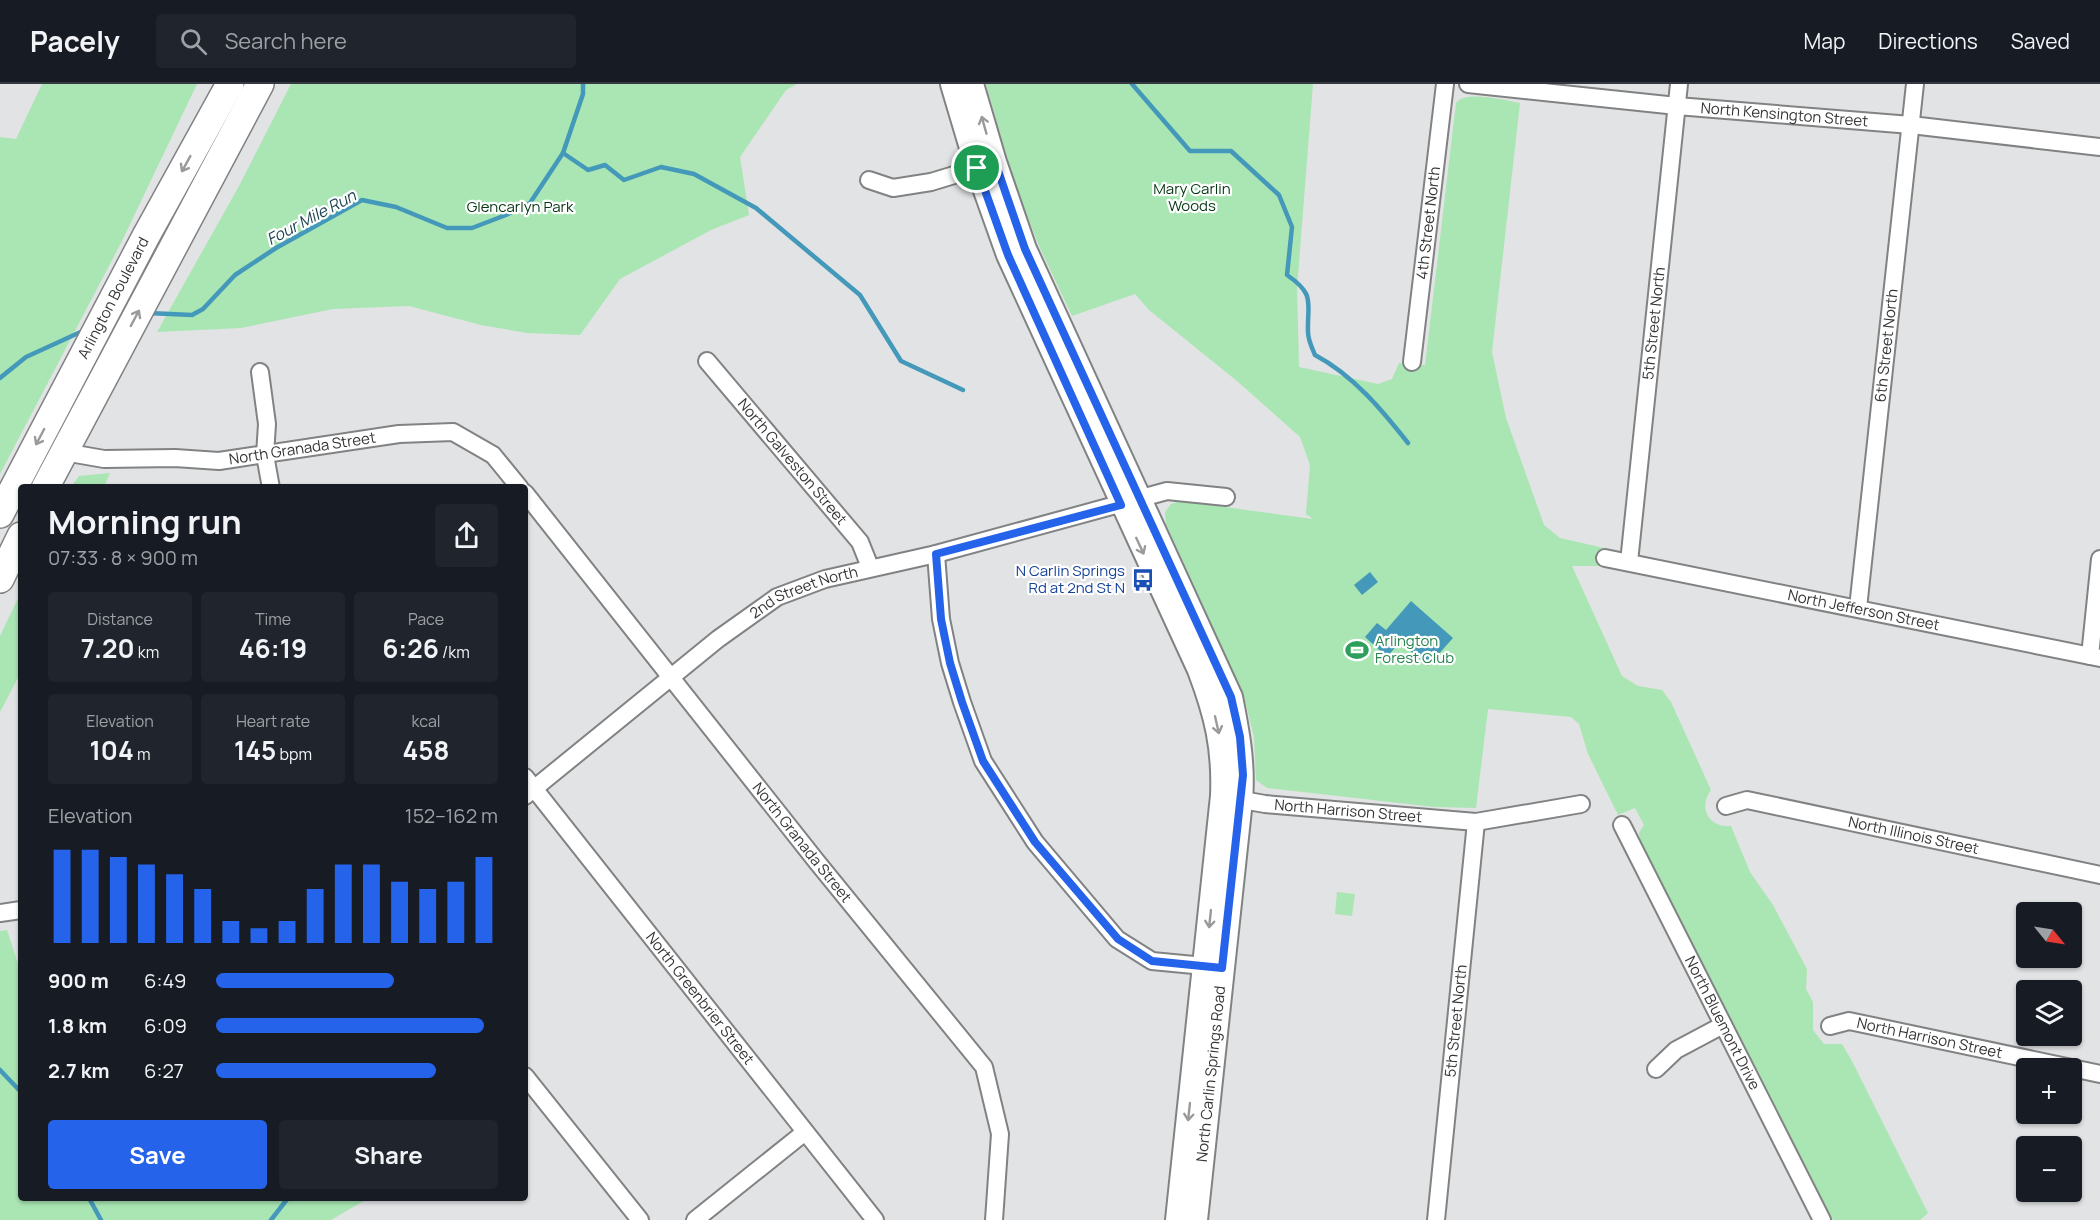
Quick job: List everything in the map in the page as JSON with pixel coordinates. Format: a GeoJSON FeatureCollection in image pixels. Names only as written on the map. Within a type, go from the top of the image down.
{"type":"FeatureCollection","features":[{"type":"Feature","properties":{"kind":"highway"},"geometry":{"type":"LineString","coordinates":[[225,119],[228,84]]}},
{"type":"Feature","properties":{"kind":"highway","name":"Arlington Boulevard"},"geometry":{"type":"LineString","coordinates":[[0,514],[146,236],[225,119],[260,84]]}},
{"type":"Feature","properties":{"kind":"highway"},"geometry":{"type":"LineString","coordinates":[[225,119],[264,84]]}},
{"type":"Feature","properties":{"kind":"highway","name":"Arlington Boulevard"},"geometry":{"type":"LineString","coordinates":[[47,484],[187,220],[225,119]]}},
{"type":"Feature","properties":{"kind":"highway"},"geometry":{"type":"LineString","coordinates":[[0,579],[18,542]]}},
{"type":"Feature","properties":{"kind":"main road","name":"North Carlin Springs Road"},"geometry":{"type":"LineString","coordinates":[[952,84],[986,165]]}},
{"type":"Feature","properties":{"kind":"main road","name":"North Carlin Springs Road"},"geometry":{"type":"LineString","coordinates":[[972,84],[986,165],[1008,255],[1130,502],[1212,704],[1222,747],[1232,798],[1214,967],[1196,1220]]}},
{"type":"Feature","properties":{"kind":"main road","name":"North Carlin Springs Road"},"geometry":{"type":"LineString","coordinates":[[1177,1220],[1214,967]]}},
{"type":"Feature","properties":{"kind":"street","name":"4th Street North"},"geometry":{"type":"LineString","coordinates":[[1412,362],[1445,84]]}},
{"type":"Feature","properties":{"kind":"street","name":"North Kensington Street"},"geometry":{"type":"LineString","coordinates":[[1468,84],[1677,106],[1911,125],[2100,147]]}},
{"type":"Feature","properties":{"kind":"street","name":"5th Street North"},"geometry":{"type":"LineString","coordinates":[[1629,562],[1679,84]]}},
{"type":"Feature","properties":{"kind":"street","name":"6th Street North"},"geometry":{"type":"LineString","coordinates":[[1858,608],[1915,84]]}},
{"type":"Feature","properties":{"kind":"street"},"geometry":{"type":"LineString","coordinates":[[870,180],[893,188],[931,182],[986,165]]}},
{"type":"Feature","properties":{"kind":"street","name":"North Galveston Street"},"geometry":{"type":"LineString","coordinates":[[707,361],[860,542],[870,567]]}},
{"type":"Feature","properties":{"kind":"street"},"geometry":{"type":"LineString","coordinates":[[260,372],[267,424],[265,455],[270,484]]}},
{"type":"Feature","properties":{"kind":"street","name":"North Granada Street"},"geometry":{"type":"LineString","coordinates":[[64,452],[104,459],[174,458],[219,461],[399,434],[453,432],[493,455],[517,484]]}},
{"type":"Feature","properties":{"kind":"street"},"geometry":{"type":"LineString","coordinates":[[1130,502],[1167,491],[1226,497]]}},
{"type":"Feature","properties":{"kind":"street","name":"North Granada Street"},"geometry":{"type":"LineString","coordinates":[[528,497],[674,678],[817,862],[984,1067],[1000,1134],[994,1220]]}},
{"type":"Feature","properties":{"kind":"street","name":"2nd Street North"},"geometry":{"type":"LineString","coordinates":[[528,787],[674,678],[718,639],[777,597],[825,579],[870,567],[936,554],[1130,502]]}},
{"type":"Feature","properties":{"kind":"street"},"geometry":{"type":"LineString","coordinates":[[936,554],[941,619],[950,663],[962,702],[983,761],[1035,842],[1118,939],[1152,961],[1214,967]]}},
{"type":"Feature","properties":{"kind":"street","name":"North Jefferson Street"},"geometry":{"type":"LineString","coordinates":[[1605,558],[2095,657]]}},
{"type":"Feature","properties":{"kind":"street"},"geometry":{"type":"LineString","coordinates":[[2095,657],[2100,560]]}},
{"type":"Feature","properties":{"kind":"street","name":"North Greenbrier Street"},"geometry":{"type":"LineString","coordinates":[[528,787],[875,1220]]}},
{"type":"Feature","properties":{"kind":"street","name":"North Harrison Street"},"geometry":{"type":"LineString","coordinates":[[1232,798],[1265,804],[1476,822]]}},
{"type":"Feature","properties":{"kind":"street","name":"North Illinois Street"},"geometry":{"type":"LineString","coordinates":[[1726,806],[1747,800],[2100,875]]}},
{"type":"Feature","properties":{"kind":"street"},"geometry":{"type":"LineString","coordinates":[[1476,822],[1581,804]]}},
{"type":"Feature","properties":{"kind":"street","name":"5th Street North"},"geometry":{"type":"LineString","coordinates":[[1437,1220],[1476,822]]}},
{"type":"Feature","properties":{"kind":"street","name":"North Bluemont Drive"},"geometry":{"type":"LineString","coordinates":[[1622,825],[1822,1220]]}},
{"type":"Feature","properties":{"kind":"street"},"geometry":{"type":"LineString","coordinates":[[0,913],[18,910]]}},
{"type":"Feature","properties":{"kind":"street","name":"North Harrison Street"},"geometry":{"type":"LineString","coordinates":[[1830,1026],[1849,1021],[2100,1074]]}},
{"type":"Feature","properties":{"kind":"street"},"geometry":{"type":"LineString","coordinates":[[1656,1069],[1676,1050],[1723,1025]]}},
{"type":"Feature","properties":{"kind":"street"},"geometry":{"type":"LineString","coordinates":[[528,1080],[640,1220]]}},
{"type":"Feature","properties":{"kind":"street"},"geometry":{"type":"LineString","coordinates":[[695,1220],[804,1132]]}},
{"type":"Feature","properties":{"kind":"green space"},"geometry":{"type":"Polygon","coordinates":[[[42,84],[197,84],[121,243],[0,474],[0,137],[16,139],[42,84]]]}},
{"type":"Feature","properties":{"kind":"green space","name":"Glencarlyn Park"},"geometry":{"type":"Polygon","coordinates":[[[291,84],[797,84],[786,90],[740,157],[749,215],[711,230],[620,279],[580,335],[527,333],[481,325],[409,306],[333,309],[241,328],[157,332],[239,186],[291,84]]]}},
{"type":"Feature","properties":{"kind":"green space","name":"Mary Carlin Woods"},"geometry":{"type":"Polygon","coordinates":[[[986,84],[1313,84],[1297,288],[1299,367],[1378,384],[1392,379],[1399,363],[1425,365],[1456,103],[1461,99],[1476,96],[1520,103],[1492,352],[1506,418],[1544,525],[1560,538],[1604,548],[1600,566],[1572,566],[1622,676],[1638,686],[1662,690],[1671,702],[1711,790],[1705,803],[1708,815],[1716,824],[1731,826],[1750,872],[1773,905],[1807,969],[1806,989],[1813,1002],[1813,1030],[1824,1044],[1842,1044],[1852,1061],[1928,1213],[1920,1220],[1833,1220],[1640,840],[1639,833],[1644,825],[1635,808],[1618,815],[1588,754],[1579,724],[1571,717],[1488,709],[1476,808],[1434,807],[1267,788],[1256,780],[1254,737],[1243,693],[1166,524],[1165,512],[1171,504],[1181,501],[1313,519],[1306,514],[1310,465],[1300,437],[1237,381],[1149,310],[1135,294],[1072,316],[1039,246],[1014,182],[986,84]]]}},
{"type":"Feature","properties":{"kind":"green space"},"geometry":{"type":"Polygon","coordinates":[[[110,473],[105,484],[73,484],[79,476],[110,473]]]}},
{"type":"Feature","properties":{"kind":"green space"},"geometry":{"type":"Polygon","coordinates":[[[18,598],[18,678],[0,712],[0,636],[18,598]]]}},
{"type":"Feature","properties":{"kind":"green space"},"geometry":{"type":"Polygon","coordinates":[[[1337,892],[1355,894],[1352,916],[1335,914],[1337,892]]]}},
{"type":"Feature","properties":{"kind":"green space"},"geometry":{"type":"Polygon","coordinates":[[[7,930],[18,964],[18,1201],[364,1201],[331,1220],[0,1220],[0,931],[7,930]]]}},
{"type":"Feature","properties":{"kind":"water"},"geometry":{"type":"Polygon","coordinates":[[[1370,572],[1378,582],[1362,595],[1354,585],[1370,572]]]}},
{"type":"Feature","properties":{"kind":"water"},"geometry":{"type":"Polygon","coordinates":[[[1411,601],[1453,638],[1428,666],[1400,642],[1387,657],[1365,637],[1377,623],[1386,630],[1411,601]]]}},
{"type":"Feature","properties":{"kind":"waterway","name":"Four Mile Run"},"geometry":{"type":"LineString","coordinates":[[148,313],[192,315],[203,309],[235,275],[276,248],[362,200],[396,207],[447,228],[472,228],[530,203],[563,153],[583,94],[583,84]]}},
{"type":"Feature","properties":{"kind":"waterway"},"geometry":{"type":"LineString","coordinates":[[1132,84],[1190,151],[1231,151],[1279,195],[1292,227],[1287,275],[1306,294],[1309,306],[1308,335],[1315,355],[1354,383],[1408,443]]}},
{"type":"Feature","properties":{"kind":"waterway"},"geometry":{"type":"LineString","coordinates":[[563,153],[588,170],[605,165],[624,180],[661,167],[694,174],[756,208],[860,295],[901,361],[963,390]]}},
{"type":"Feature","properties":{"kind":"waterway","name":"Four Mile Run"},"geometry":{"type":"LineString","coordinates":[[0,378],[26,357],[85,330]]}},
{"type":"Feature","properties":{"kind":"waterway"},"geometry":{"type":"LineString","coordinates":[[0,1070],[18,1089]]}},
{"type":"Feature","properties":{"kind":"waterway"},"geometry":{"type":"LineString","coordinates":[[91,1201],[101,1220]]}},
{"type":"Feature","properties":{"kind":"waterway"},"geometry":{"type":"LineString","coordinates":[[271,1220],[286,1201]]}},
{"type":"Feature","properties":{"kind":"place","name":"N Carlin Springs Rd at 2nd St N"},"geometry":{"type":"Point","coordinates":[1143,580]}},
{"type":"Feature","properties":{"kind":"place","name":"Arlington Forest Club"},"geometry":{"type":"Point","coordinates":[1357,650]}},
{"type":"Feature","properties":{"kind":"route"},"geometry":{"type":"LineString","coordinates":[[995,162],[1025,249],[1066,342],[1231,697],[1240,737],[1243,775],[1222,968],[1152,961],[1118,939],[1086,904],[1035,842],[983,761],[950,663],[941,619],[936,554],[1121,505],[1008,255],[977,168],[995,162]]}}]}
